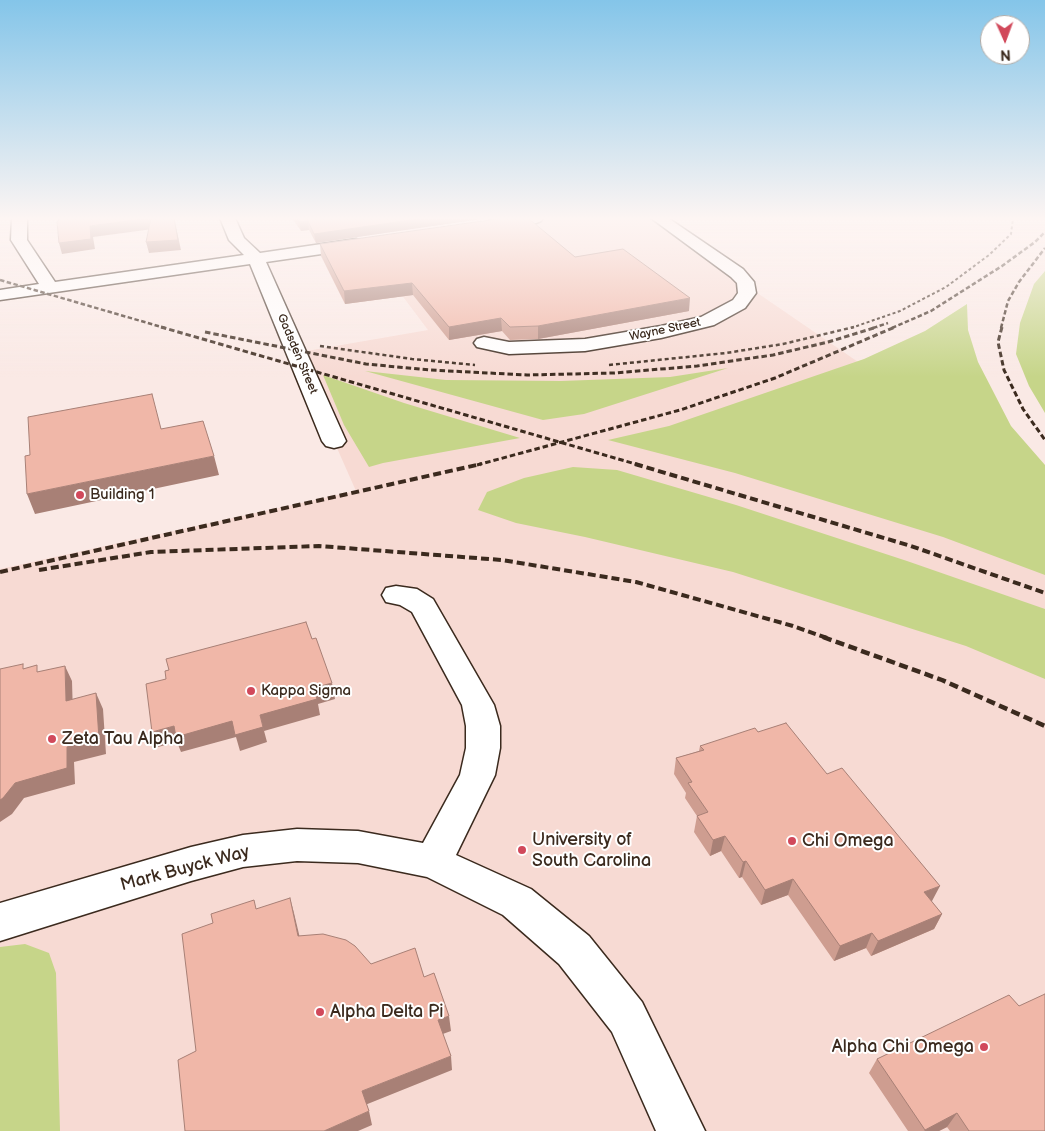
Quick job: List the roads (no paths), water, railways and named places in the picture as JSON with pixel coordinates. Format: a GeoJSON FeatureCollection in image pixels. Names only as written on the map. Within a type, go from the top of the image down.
{"type":"FeatureCollection","features":[{"type":"Feature","properties":{"kind":"street"},"geometry":{"type":"LineString","coordinates":[[39,271],[50,288]]}},
{"type":"Feature","properties":{"kind":"street"},"geometry":{"type":"LineString","coordinates":[[0,295],[168,271]]}},
{"type":"Feature","properties":{"kind":"street","name":"Gadsden Street"},"geometry":{"type":"LineString","coordinates":[[261,271],[334,441]]}},
{"type":"Feature","properties":{"kind":"street","name":"Wayne Street"},"geometry":{"type":"LineString","coordinates":[[484,343],[509,348],[586,345],[661,332],[707,321],[739,304],[747,293],[745,282],[733,271]]}},
{"type":"Feature","properties":{"kind":"street"},"geometry":{"type":"LineString","coordinates":[[396,595],[407,596],[423,606],[478,705],[483,726],[483,748],[477,775],[433,862],[517,902],[574,950],[627,1017],[681,1131]]}},
{"type":"Feature","properties":{"kind":"street","name":"Mark Buyck Way"},"geometry":{"type":"LineString","coordinates":[[0,922],[191,864],[243,851],[297,845],[358,847],[433,862]]}},
{"type":"Feature","properties":{"kind":"railway"},"geometry":{"type":"LineString","coordinates":[[892,328],[931,311],[994,271]]}},
{"type":"Feature","properties":{"kind":"railway"},"geometry":{"type":"LineString","coordinates":[[1001,328],[1008,301],[1028,271]]}},
{"type":"Feature","properties":{"kind":"railway"},"geometry":{"type":"LineString","coordinates":[[0,280],[165,328]]}},
{"type":"Feature","properties":{"kind":"railway"},"geometry":{"type":"LineString","coordinates":[[873,328],[888,323]]}},
{"type":"Feature","properties":{"kind":"railway"},"geometry":{"type":"LineString","coordinates":[[161,327],[561,442]]}},
{"type":"Feature","properties":{"kind":"railway"},"geometry":{"type":"LineString","coordinates":[[205,332],[366,364],[430,370],[527,375],[614,373],[697,366],[773,355],[828,342],[877,327]]}},
{"type":"Feature","properties":{"kind":"railway"},"geometry":{"type":"LineString","coordinates":[[561,442],[680,410],[775,378],[895,327]]}},
{"type":"Feature","properties":{"kind":"railway"},"geometry":{"type":"LineString","coordinates":[[1002,327],[998,342],[1004,370],[1023,409],[1045,440]]}},
{"type":"Feature","properties":{"kind":"railway"},"geometry":{"type":"LineString","coordinates":[[479,464],[561,442]]}},
{"type":"Feature","properties":{"kind":"railway"},"geometry":{"type":"LineString","coordinates":[[561,442],[639,465]]}},
{"type":"Feature","properties":{"kind":"railway"},"geometry":{"type":"LineString","coordinates":[[0,572],[479,464]]}},
{"type":"Feature","properties":{"kind":"railway"},"geometry":{"type":"LineString","coordinates":[[635,464],[911,546],[1045,593]]}},
{"type":"Feature","properties":{"kind":"railway"},"geometry":{"type":"LineString","coordinates":[[39,570],[151,552],[319,546],[502,560],[636,582],[793,626],[827,638]]}},
{"type":"Feature","properties":{"kind":"railway"},"geometry":{"type":"LineString","coordinates":[[823,637],[942,680],[1045,726]]}},
{"type":"Feature","properties":{"kind":"place","name":"Building 1"},"geometry":{"type":"Point","coordinates":[80,495]}},
{"type":"Feature","properties":{"kind":"place","name":"Kappa Sigma"},"geometry":{"type":"Point","coordinates":[251,691]}},
{"type":"Feature","properties":{"kind":"place","name":"Zeta Tau Alpha"},"geometry":{"type":"Point","coordinates":[52,739]}},
{"type":"Feature","properties":{"kind":"place","name":"Chi Omega"},"geometry":{"type":"Point","coordinates":[792,841]}},
{"type":"Feature","properties":{"kind":"place","name":"University of South Carolina"},"geometry":{"type":"Point","coordinates":[522,850]}},
{"type":"Feature","properties":{"kind":"place","name":"Alpha Delta Pi"},"geometry":{"type":"Point","coordinates":[320,1012]}},
{"type":"Feature","properties":{"kind":"place","name":"Alpha Chi Omega"},"geometry":{"type":"Point","coordinates":[984,1047]}}]}
